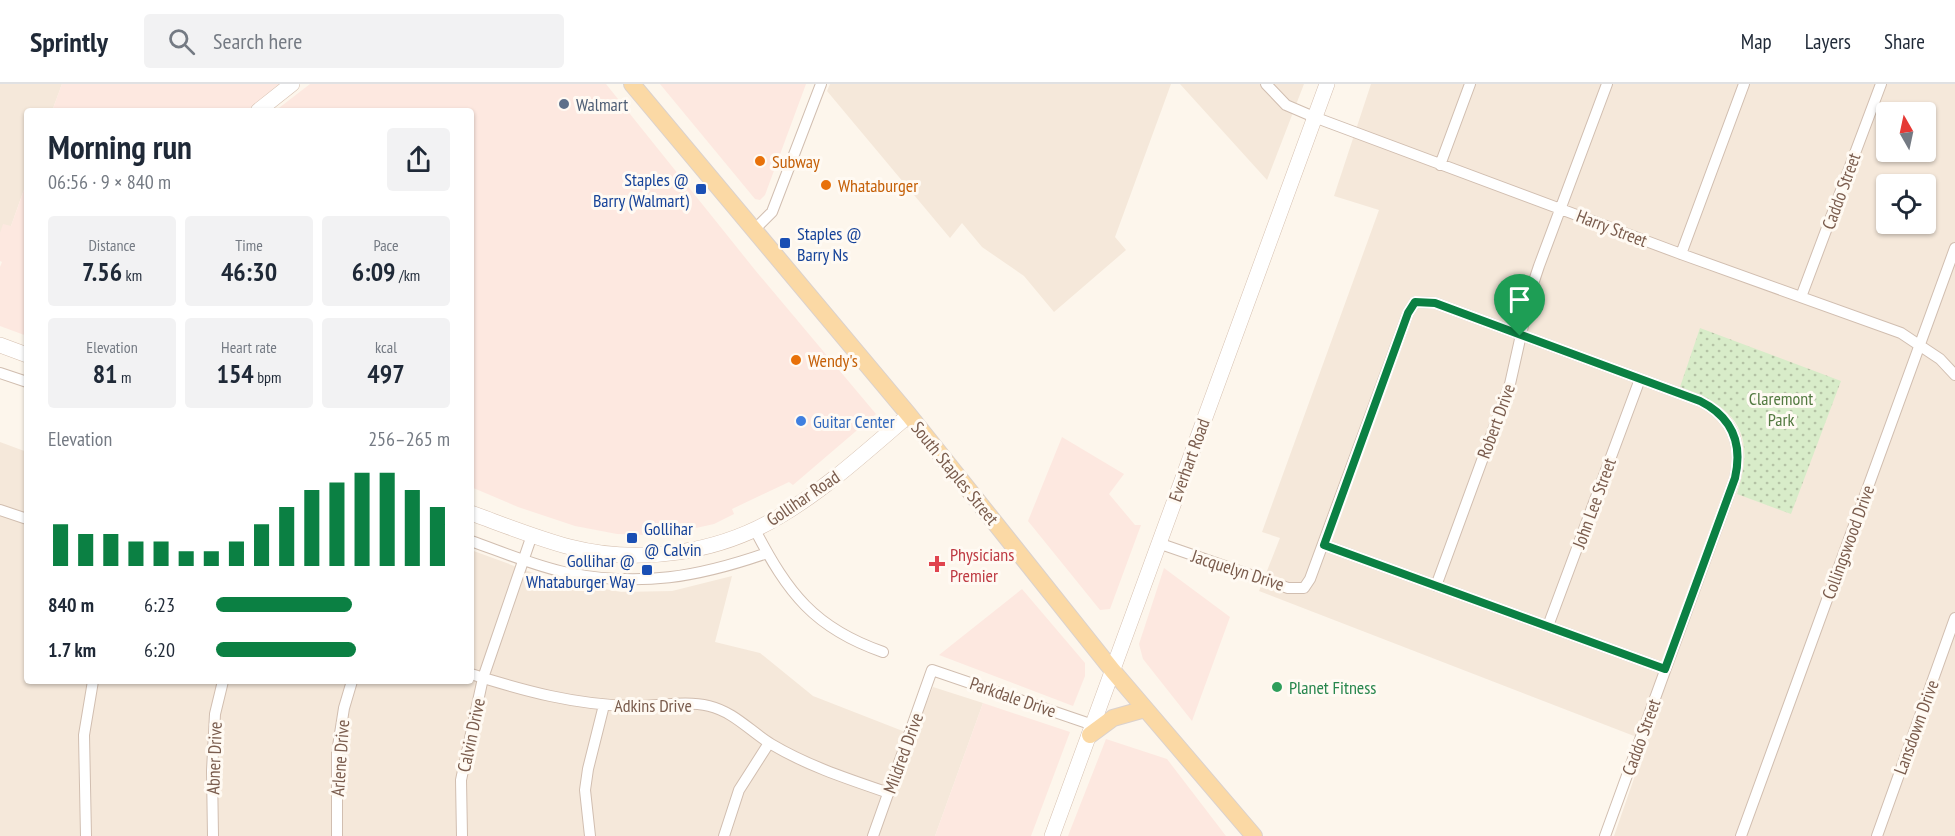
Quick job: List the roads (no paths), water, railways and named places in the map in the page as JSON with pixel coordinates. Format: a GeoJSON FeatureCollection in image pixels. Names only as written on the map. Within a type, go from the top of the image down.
{"type":"FeatureCollection","features":[{"type":"Feature","properties":{"kind":"main road"},"geometry":{"type":"LineString","coordinates":[[262,108],[292,84]]}},
{"type":"Feature","properties":{"kind":"main road","name":"South Staples Street"},"geometry":{"type":"LineString","coordinates":[[632,84],[909,416],[1113,671],[1254,836]]}},
{"type":"Feature","properties":{"kind":"main road","name":"Everhart Road"},"geometry":{"type":"LineString","coordinates":[[1052,836],[1327,84]]}},
{"type":"Feature","properties":{"kind":"main road"},"geometry":{"type":"LineString","coordinates":[[0,345],[24,354]]}},
{"type":"Feature","properties":{"kind":"main road","name":"Gollihar Road"},"geometry":{"type":"LineString","coordinates":[[474,514],[571,547],[629,555],[687,551],[716,544],[755,530],[781,516],[828,483],[909,416]]}},
{"type":"Feature","properties":{"kind":"main road"},"geometry":{"type":"LineString","coordinates":[[1092,730],[1113,718],[1145,709]]}},
{"type":"Feature","properties":{"kind":"street"},"geometry":{"type":"LineString","coordinates":[[754,230],[772,212],[821,84]]}},
{"type":"Feature","properties":{"kind":"street","name":"Harry Street"},"geometry":{"type":"LineString","coordinates":[[1266,84],[1286,105],[1314,117],[1681,254],[1901,333],[1920,344],[1955,375]]}},
{"type":"Feature","properties":{"kind":"street"},"geometry":{"type":"LineString","coordinates":[[1440,165],[1470,84]]}},
{"type":"Feature","properties":{"kind":"street","name":"Robert Drive"},"geometry":{"type":"LineString","coordinates":[[1436,586],[1510,384],[1531,290],[1607,84]]}},
{"type":"Feature","properties":{"kind":"street"},"geometry":{"type":"LineString","coordinates":[[1681,254],[1744,84]]}},
{"type":"Feature","properties":{"kind":"street","name":"Caddo Street"},"geometry":{"type":"LineString","coordinates":[[1801,297],[1881,84]]}},
{"type":"Feature","properties":{"kind":"street","name":"Collingswood Drive"},"geometry":{"type":"LineString","coordinates":[[1741,836],[1955,248]]}},
{"type":"Feature","properties":{"kind":"street"},"geometry":{"type":"LineString","coordinates":[[1640,379],[1435,303],[1415,302],[1408,313],[1324,545],[1665,669]]}},
{"type":"Feature","properties":{"kind":"street"},"geometry":{"type":"LineString","coordinates":[[0,373],[24,381]]}},
{"type":"Feature","properties":{"kind":"street","name":"Caddo Street"},"geometry":{"type":"LineString","coordinates":[[1605,836],[1735,478],[1739,458],[1734,435],[1725,419],[1715,409],[1700,401],[1640,379]]}},
{"type":"Feature","properties":{"kind":"street","name":"John Lee Street"},"geometry":{"type":"LineString","coordinates":[[1548,626],[1640,379]]}},
{"type":"Feature","properties":{"kind":"street"},"geometry":{"type":"LineString","coordinates":[[0,510],[24,518]]}},
{"type":"Feature","properties":{"kind":"street"},"geometry":{"type":"LineString","coordinates":[[755,530],[790,589],[808,609],[835,630],[883,652]]}},
{"type":"Feature","properties":{"kind":"street","name":"Calvin Drive"},"geometry":{"type":"LineString","coordinates":[[462,836],[461,780],[483,678],[532,535]]}},
{"type":"Feature","properties":{"kind":"street"},"geometry":{"type":"LineString","coordinates":[[474,542],[566,573],[598,578],[643,580],[703,573],[767,553]]}},
{"type":"Feature","properties":{"kind":"street","name":"Jacquelyn Drive"},"geometry":{"type":"LineString","coordinates":[[1158,543],[1288,588],[1304,588],[1324,545]]}},
{"type":"Feature","properties":{"kind":"street","name":"Lansdown Drive"},"geometry":{"type":"LineString","coordinates":[[1877,836],[1955,618]]}},
{"type":"Feature","properties":{"kind":"street","name":"Parkdale Drive"},"geometry":{"type":"LineString","coordinates":[[932,670],[1092,730]]}},
{"type":"Feature","properties":{"kind":"street","name":"Mildred Drive"},"geometry":{"type":"LineString","coordinates":[[873,836],[932,670]]}},
{"type":"Feature","properties":{"kind":"street","name":"Adkins Drive"},"geometry":{"type":"LineString","coordinates":[[474,675],[558,699],[604,705],[692,704],[708,706],[740,720],[769,743],[817,768],[889,793]]}},
{"type":"Feature","properties":{"kind":"street"},"geometry":{"type":"LineString","coordinates":[[86,836],[84,735],[92,684]]}},
{"type":"Feature","properties":{"kind":"street","name":"Abner Drive"},"geometry":{"type":"LineString","coordinates":[[213,836],[212,771],[215,714],[223,684]]}},
{"type":"Feature","properties":{"kind":"street","name":"Arlene Drive"},"geometry":{"type":"LineString","coordinates":[[337,836],[337,753],[344,708],[351,684]]}},
{"type":"Feature","properties":{"kind":"street"},"geometry":{"type":"LineString","coordinates":[[590,836],[585,790],[604,705]]}},
{"type":"Feature","properties":{"kind":"street"},"geometry":{"type":"LineString","coordinates":[[724,836],[740,790],[769,743]]}},
{"type":"Feature","properties":{"kind":"place","name":"Walmart"},"geometry":{"type":"Point","coordinates":[564,104]}},
{"type":"Feature","properties":{"kind":"place","name":"Subway"},"geometry":{"type":"Point","coordinates":[760,161]}},
{"type":"Feature","properties":{"kind":"place","name":"Whataburger"},"geometry":{"type":"Point","coordinates":[826,185]}},
{"type":"Feature","properties":{"kind":"place","name":"Staples @ Barry (Walmart)"},"geometry":{"type":"Point","coordinates":[701,189]}},
{"type":"Feature","properties":{"kind":"place","name":"Staples @ Barry Ns"},"geometry":{"type":"Point","coordinates":[785,243]}},
{"type":"Feature","properties":{"kind":"place","name":"Wendy's"},"geometry":{"type":"Point","coordinates":[796,360]}},
{"type":"Feature","properties":{"kind":"place","name":"Guitar Center"},"geometry":{"type":"Point","coordinates":[801,421]}},
{"type":"Feature","properties":{"kind":"place","name":"Gollihar @ Calvin"},"geometry":{"type":"Point","coordinates":[632,538]}},
{"type":"Feature","properties":{"kind":"place","name":"Physicians Premier"},"geometry":{"type":"Point","coordinates":[937,564]}},
{"type":"Feature","properties":{"kind":"place","name":"Gollihar @ Whataburger Way"},"geometry":{"type":"Point","coordinates":[647,570]}},
{"type":"Feature","properties":{"kind":"place","name":"Planet Fitness"},"geometry":{"type":"Point","coordinates":[1277,687]}},
{"type":"Feature","properties":{"kind":"park label","name":"Claremont Park"},"geometry":{"type":"Point","coordinates":[1781,408]}}]}
